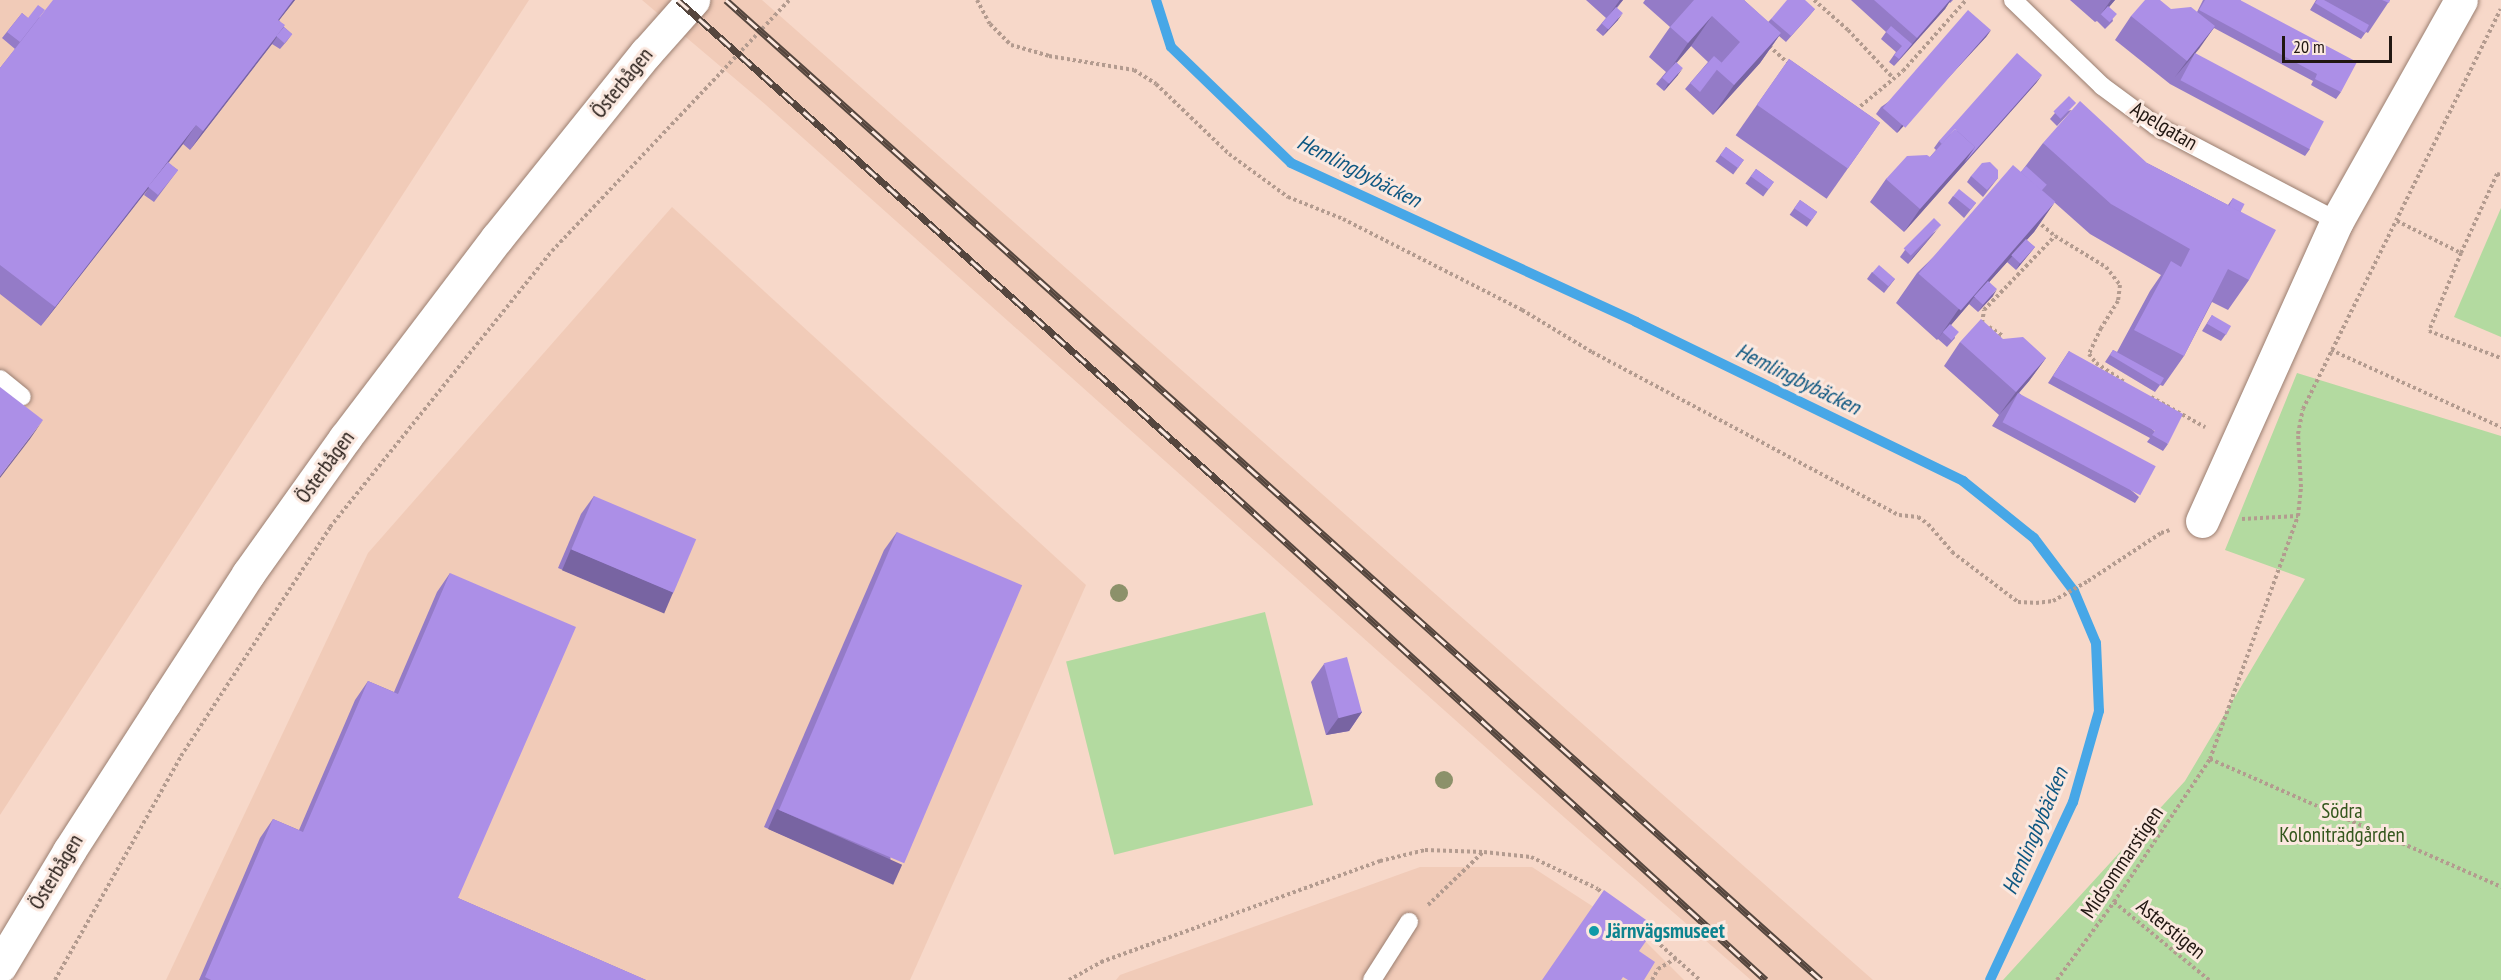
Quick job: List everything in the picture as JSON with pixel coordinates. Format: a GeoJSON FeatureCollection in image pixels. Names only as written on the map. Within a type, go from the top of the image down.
{"type":"FeatureCollection","features":[{"type":"Feature","properties":{"kind":"main road","name":"Österbågen"},"geometry":{"type":"LineString","coordinates":[[0,966],[69,851],[248,574],[345,438],[497,238],[646,53],[693,0]]}},
{"type":"Feature","properties":{"kind":"main road"},"geometry":{"type":"LineString","coordinates":[[2202,521],[2337,221],[2461,0]]}},
{"type":"Feature","properties":{"kind":"lane","name":"Apelgatan"},"geometry":{"type":"LineString","coordinates":[[2013,0],[2102,86],[2157,126],[2337,221]]}},
{"type":"Feature","properties":{"kind":"lane"},"geometry":{"type":"LineString","coordinates":[[0,380],[22,397]]}},
{"type":"Feature","properties":{"kind":"lane"},"geometry":{"type":"LineString","coordinates":[[1372,980],[1409,922]]}},
{"type":"Feature","properties":{"kind":"path"},"geometry":{"type":"LineString","coordinates":[[55,980],[181,756],[330,527],[552,251],[789,0]]}},
{"type":"Feature","properties":{"kind":"path"},"geometry":{"type":"LineString","coordinates":[[977,0],[990,24],[1011,45],[1049,56],[1134,70],[1156,84],[1229,154],[1288,197],[1343,219],[1522,310],[1592,352],[1899,514],[1918,517],[1928,524],[1952,552],[2018,602],[2053,601],[2161,533],[2202,521],[2298,516]]}},
{"type":"Feature","properties":{"kind":"path"},"geometry":{"type":"LineString","coordinates":[[1814,0],[1848,30],[1893,78]]}},
{"type":"Feature","properties":{"kind":"path"},"geometry":{"type":"LineString","coordinates":[[1847,108],[1855,111],[1893,78],[1966,0]]}},
{"type":"Feature","properties":{"kind":"path","name":"Midsommarstigen"},"geometry":{"type":"LineString","coordinates":[[2057,980],[2114,902],[2210,759],[2298,516],[2301,487],[2298,434],[2303,409],[2501,9]]}},
{"type":"Feature","properties":{"kind":"path"},"geometry":{"type":"LineString","coordinates":[[1762,41],[1795,70]]}},
{"type":"Feature","properties":{"kind":"path"},"geometry":{"type":"LineString","coordinates":[[2501,175],[2497,174],[2461,253],[2430,331],[2501,358]]}},
{"type":"Feature","properties":{"kind":"path"},"geometry":{"type":"LineString","coordinates":[[2033,217],[2055,236],[2106,267],[2120,285],[2118,301],[2101,328],[2090,354],[2096,363],[2128,385]]}},
{"type":"Feature","properties":{"kind":"path"},"geometry":{"type":"LineString","coordinates":[[2397,221],[2461,253]]}},
{"type":"Feature","properties":{"kind":"path"},"geometry":{"type":"LineString","coordinates":[[2003,336],[1982,323],[1984,310],[2055,236]]}},
{"type":"Feature","properties":{"kind":"path"},"geometry":{"type":"LineString","coordinates":[[2331,350],[2501,427]]}},
{"type":"Feature","properties":{"kind":"path"},"geometry":{"type":"LineString","coordinates":[[2148,395],[2236,446]]}},
{"type":"Feature","properties":{"kind":"path"},"geometry":{"type":"LineString","coordinates":[[2210,759],[2501,886]]}},
{"type":"Feature","properties":{"kind":"path"},"geometry":{"type":"LineString","coordinates":[[1069,980],[1101,963],[1380,861],[1425,850],[1484,852],[1531,857],[1598,889],[1606,897]]}},
{"type":"Feature","properties":{"kind":"path"},"geometry":{"type":"LineString","coordinates":[[1409,922],[1484,852]]}},
{"type":"Feature","properties":{"kind":"path","name":"Asterstigen"},"geometry":{"type":"LineString","coordinates":[[2114,902],[2209,980]]}},
{"type":"Feature","properties":{"kind":"path"},"geometry":{"type":"LineString","coordinates":[[1641,927],[1700,980]]}},
{"type":"Feature","properties":{"kind":"path"},"geometry":{"type":"LineString","coordinates":[[1652,980],[1658,969],[1676,958]]}},
{"type":"Feature","properties":{"kind":"shaded area"},"geometry":{"type":"Polygon","coordinates":[[[0,0],[529,0],[0,815],[0,0]]]}},
{"type":"Feature","properties":{"kind":"shaded area"},"geometry":{"type":"Polygon","coordinates":[[[642,0],[762,0],[1873,980],[1751,980],[1565,818],[766,105],[642,0]]]}},
{"type":"Feature","properties":{"kind":"shaded area"},"geometry":{"type":"Polygon","coordinates":[[[672,207],[1086,585],[910,980],[166,980],[368,553],[672,207]]]}},
{"type":"Feature","properties":{"kind":"shaded area"},"geometry":{"type":"Polygon","coordinates":[[[1420,867],[1532,867],[1643,939],[1684,980],[1116,980],[1120,975],[1420,867]]]}},
{"type":"Feature","properties":{"kind":"green space"},"geometry":{"type":"Polygon","coordinates":[[[2501,208],[2501,337],[2454,317],[2501,208]]]}},
{"type":"Feature","properties":{"kind":"green space","name":"Södra Koloniträdgården"},"geometry":{"type":"Polygon","coordinates":[[[2297,373],[2501,436],[2501,980],[2003,980],[2185,781],[2305,579],[2225,550],[2297,373]]]}},
{"type":"Feature","properties":{"kind":"green space"},"geometry":{"type":"Polygon","coordinates":[[[1265,612],[1313,805],[1114,855],[1066,662],[1265,612]]]}},
{"type":"Feature","properties":{"kind":"building"},"geometry":{"type":"Polygon","coordinates":[[[53,0],[293,0],[278,20],[285,25],[203,131],[196,125],[55,307],[0,265],[0,68],[53,0]]]}},
{"type":"Feature","properties":{"kind":"building"},"geometry":{"type":"Polygon","coordinates":[[[1694,0],[1744,0],[1781,33],[1734,85],[1716,69],[1740,42],[1712,16],[1688,43],[1670,27],[1694,0]]]}},
{"type":"Feature","properties":{"kind":"building"},"geometry":{"type":"Polygon","coordinates":[[[1787,0],[1805,0],[1815,9],[1791,36],[1771,19],[1787,0]]]}},
{"type":"Feature","properties":{"kind":"building"},"geometry":{"type":"Polygon","coordinates":[[[1874,0],[1950,0],[1917,38],[1874,0]]]}},
{"type":"Feature","properties":{"kind":"building"},"geometry":{"type":"Polygon","coordinates":[[[2145,0],[2160,0],[2171,9],[2191,7],[2215,26],[2187,61],[2131,16],[2145,0]]]}},
{"type":"Feature","properties":{"kind":"building"},"geometry":{"type":"Polygon","coordinates":[[[2205,0],[2240,0],[2357,62],[2341,92],[2315,79],[2317,74],[2199,10],[2205,0]]]}},
{"type":"Feature","properties":{"kind":"building"},"geometry":{"type":"Polygon","coordinates":[[[2317,0],[2324,0],[2369,25],[2365,33],[2315,3],[2317,0]]]}},
{"type":"Feature","properties":{"kind":"building"},"geometry":{"type":"Polygon","coordinates":[[[38,5],[45,10],[20,42],[7,32],[22,13],[28,18],[38,5]]]}},
{"type":"Feature","properties":{"kind":"building"},"geometry":{"type":"Polygon","coordinates":[[[2108,6],[2117,14],[2110,22],[2101,14],[2108,6]]]}},
{"type":"Feature","properties":{"kind":"building"},"geometry":{"type":"Polygon","coordinates":[[[1616,7],[1623,13],[1608,30],[1602,24],[1616,7]]]}},
{"type":"Feature","properties":{"kind":"building"},"geometry":{"type":"Polygon","coordinates":[[[1968,10],[1991,30],[1905,128],[1883,108],[1968,10]]]}},
{"type":"Feature","properties":{"kind":"building"},"geometry":{"type":"Polygon","coordinates":[[[1891,26],[1912,44],[1899,59],[1894,55],[1902,46],[1886,32],[1891,26]]]}},
{"type":"Feature","properties":{"kind":"building"},"geometry":{"type":"Polygon","coordinates":[[[284,27],[292,34],[284,43],[276,36],[284,27]]]}},
{"type":"Feature","properties":{"kind":"building"},"geometry":{"type":"Polygon","coordinates":[[[2017,53],[2042,75],[1964,163],[1975,147],[1955,129],[1942,144],[1939,141],[2017,53]]]}},
{"type":"Feature","properties":{"kind":"building"},"geometry":{"type":"Polygon","coordinates":[[[2195,53],[2324,122],[2309,149],[2180,80],[2195,53]]]}},
{"type":"Feature","properties":{"kind":"building"},"geometry":{"type":"Polygon","coordinates":[[[1714,56],[1722,63],[1700,92],[1690,83],[1714,56]]]}},
{"type":"Feature","properties":{"kind":"building"},"geometry":{"type":"Polygon","coordinates":[[[1789,59],[1880,123],[1848,169],[1757,105],[1789,59]]]}},
{"type":"Feature","properties":{"kind":"building"},"geometry":{"type":"Polygon","coordinates":[[[1676,62],[1683,68],[1669,84],[1662,78],[1676,62]]]}},
{"type":"Feature","properties":{"kind":"building"},"geometry":{"type":"Polygon","coordinates":[[[2069,96],[2076,103],[2061,119],[2053,112],[2069,96]]]}},
{"type":"Feature","properties":{"kind":"building"},"geometry":{"type":"Polygon","coordinates":[[[2080,101],[2147,163],[2276,230],[2249,280],[2228,269],[2184,356],[2134,330],[2171,261],[2181,267],[2190,249],[2111,204],[2043,143],[2080,101]]]}},
{"type":"Feature","properties":{"kind":"building"},"geometry":{"type":"Polygon","coordinates":[[[1955,129],[1975,147],[1920,209],[1886,179],[1907,156],[1927,155],[1930,157],[1955,129]]]}},
{"type":"Feature","properties":{"kind":"building"},"geometry":{"type":"Polygon","coordinates":[[[1726,147],[1744,160],[1738,168],[1720,155],[1726,147]]]}},
{"type":"Feature","properties":{"kind":"building"},"geometry":{"type":"Polygon","coordinates":[[[168,162],[178,170],[158,195],[148,187],[168,162]]]}},
{"type":"Feature","properties":{"kind":"building"},"geometry":{"type":"Polygon","coordinates":[[[1990,162],[1998,170],[1998,178],[1987,190],[1971,176],[1982,163],[1990,162]]]}},
{"type":"Feature","properties":{"kind":"building"},"geometry":{"type":"Polygon","coordinates":[[[2013,165],[2055,202],[1961,310],[1919,274],[2013,165]]]}},
{"type":"Feature","properties":{"kind":"building"},"geometry":{"type":"Polygon","coordinates":[[[2026,166],[2047,185],[2041,191],[2021,172],[2026,166]]]}},
{"type":"Feature","properties":{"kind":"building"},"geometry":{"type":"Polygon","coordinates":[[[1756,169],[1774,182],[1769,189],[1751,176],[1756,169]]]}},
{"type":"Feature","properties":{"kind":"building"},"geometry":{"type":"Polygon","coordinates":[[[1959,189],[1976,203],[1970,210],[1953,196],[1959,189]]]}},
{"type":"Feature","properties":{"kind":"building"},"geometry":{"type":"Polygon","coordinates":[[[2233,198],[2245,204],[2240,212],[2229,206],[2233,198]]]}},
{"type":"Feature","properties":{"kind":"building"},"geometry":{"type":"Polygon","coordinates":[[[1800,200],[1817,212],[1811,220],[1794,208],[1800,200]]]}},
{"type":"Feature","properties":{"kind":"building"},"geometry":{"type":"Polygon","coordinates":[[[1934,218],[1941,225],[1911,255],[1904,248],[1934,218]]]}},
{"type":"Feature","properties":{"kind":"building"},"geometry":{"type":"Polygon","coordinates":[[[2026,239],[2035,247],[2020,263],[2011,255],[2026,239]]]}},
{"type":"Feature","properties":{"kind":"building"},"geometry":{"type":"Polygon","coordinates":[[[1879,265],[1895,279],[1888,286],[1872,273],[1879,265]]]}},
{"type":"Feature","properties":{"kind":"building"},"geometry":{"type":"Polygon","coordinates":[[[1988,281],[1997,289],[1983,305],[1974,297],[1988,281]]]}},
{"type":"Feature","properties":{"kind":"building"},"geometry":{"type":"Polygon","coordinates":[[[2212,315],[2231,326],[2226,335],[2207,324],[2212,315]]]}},
{"type":"Feature","properties":{"kind":"building"},"geometry":{"type":"Polygon","coordinates":[[[1981,319],[2003,339],[2023,337],[2046,358],[2016,392],[1960,342],[1981,319]]]}},
{"type":"Feature","properties":{"kind":"building"},"geometry":{"type":"Polygon","coordinates":[[[1950,324],[1959,332],[1952,340],[1943,332],[1950,324]]]}},
{"type":"Feature","properties":{"kind":"building"},"geometry":{"type":"Polygon","coordinates":[[[2113,350],[2164,378],[2160,385],[2110,355],[2113,350]]]}},
{"type":"Feature","properties":{"kind":"building"},"geometry":{"type":"Polygon","coordinates":[[[2069,351],[2183,414],[2168,444],[2152,435],[2155,431],[2053,376],[2069,351]]]}},
{"type":"Feature","properties":{"kind":"building"},"geometry":{"type":"Polygon","coordinates":[[[0,387],[43,420],[0,476],[0,387]]]}},
{"type":"Feature","properties":{"kind":"building"},"geometry":{"type":"Polygon","coordinates":[[[2018,393],[2156,466],[2140,495],[2003,422],[2018,393]]]}},
{"type":"Feature","properties":{"kind":"building"},"geometry":{"type":"Polygon","coordinates":[[[594,496],[696,539],[674,593],[571,549],[594,496]]]}},
{"type":"Feature","properties":{"kind":"building"},"geometry":{"type":"Polygon","coordinates":[[[897,532],[1022,585],[904,863],[779,810],[897,532]]]}},
{"type":"Feature","properties":{"kind":"building"},"geometry":{"type":"Polygon","coordinates":[[[450,573],[576,627],[458,898],[646,980],[211,980],[205,977],[273,819],[303,832],[368,681],[398,694],[450,573]]]}},
{"type":"Feature","properties":{"kind":"building"},"geometry":{"type":"Polygon","coordinates":[[[1347,657],[1362,712],[1339,718],[1324,663],[1347,657]]]}},
{"type":"Feature","properties":{"kind":"building","name":"Järnvägsmuseet"},"geometry":{"type":"Polygon","coordinates":[[[1604,890],[1656,927],[1639,951],[1655,962],[1644,980],[1628,980],[1623,977],[1621,980],[1542,980],[1604,890]]]}},
{"type":"Feature","properties":{"kind":"waterway","name":"Hemlingbybäcken"},"geometry":{"type":"LineString","coordinates":[[1156,0],[1171,47],[1291,163],[1636,322],[1963,481],[2034,538],[2074,591],[2096,643],[2099,711],[2073,802],[1990,980]]}},
{"type":"Feature","properties":{"kind":"railway"},"geometry":{"type":"LineString","coordinates":[[678,0],[1233,494],[1766,980]]}},
{"type":"Feature","properties":{"kind":"railway"},"geometry":{"type":"LineString","coordinates":[[726,0],[1821,980]]}},
{"type":"Feature","properties":{"kind":"place","name":"Järnvägsmuseet"},"geometry":{"type":"Point","coordinates":[1594,931]}}]}
